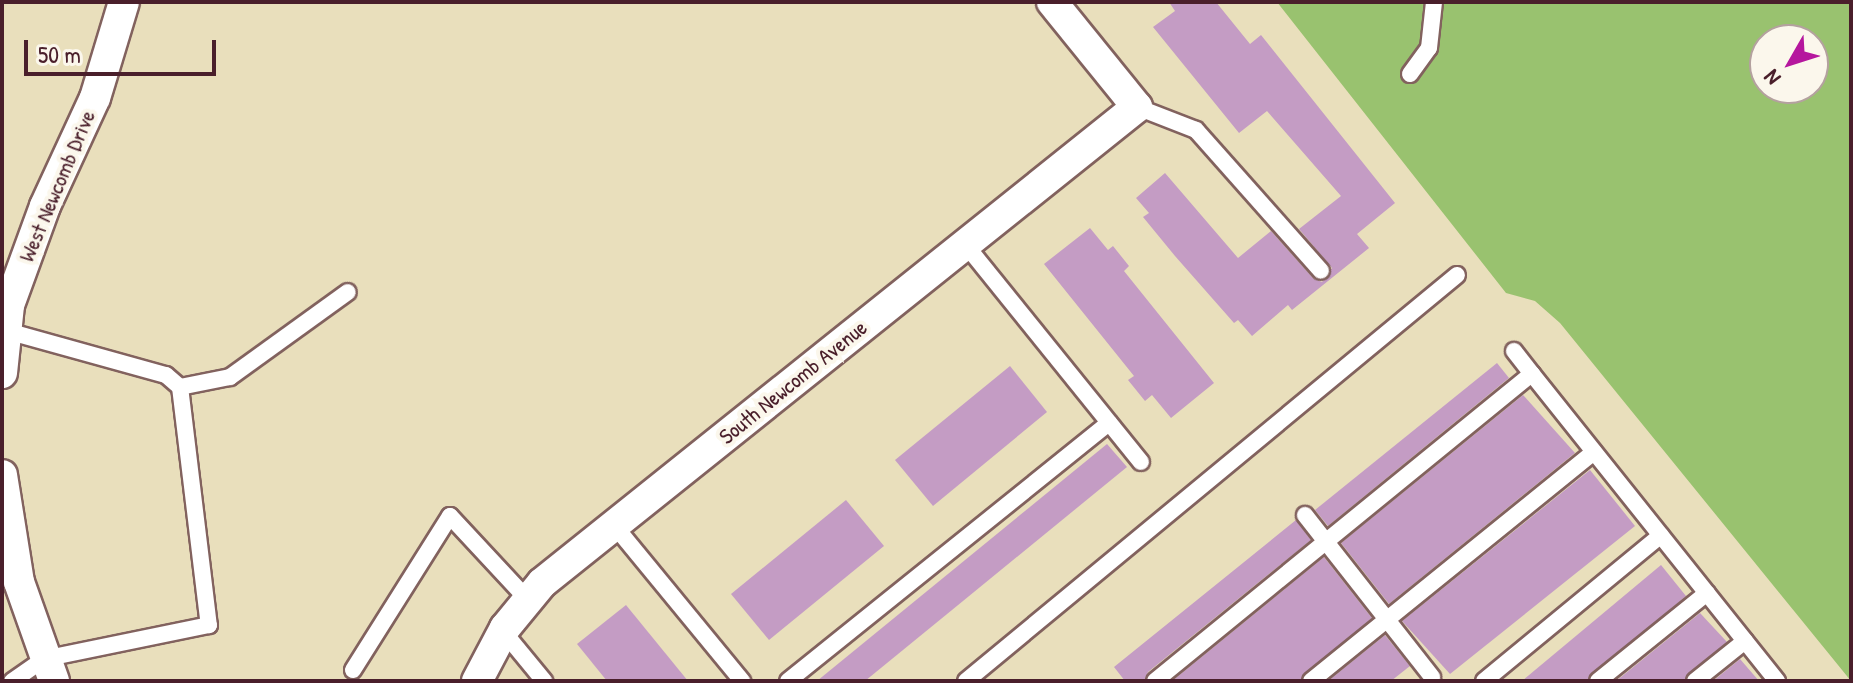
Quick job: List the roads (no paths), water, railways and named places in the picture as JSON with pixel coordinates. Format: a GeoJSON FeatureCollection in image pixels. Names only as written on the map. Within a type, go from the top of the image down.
{"type":"FeatureCollection","features":[{"type":"Feature","properties":{"kind":"street","name":"West Newcomb Drive"},"geometry":{"type":"LineString","coordinates":[[2,373],[6,313],[50,194],[95,98],[124,2]]}},
{"type":"Feature","properties":{"kind":"street"},"geometry":{"type":"LineString","coordinates":[[1052,2],[1137,107]]}},
{"type":"Feature","properties":{"kind":"street","name":"South Newcomb Avenue"},"geometry":{"type":"LineString","coordinates":[[477,681],[503,631],[527,599],[614,525],[1137,107]]}},
{"type":"Feature","properties":{"kind":"street"},"geometry":{"type":"LineString","coordinates":[[2,475],[8,539],[49,670]]}},
{"type":"Feature","properties":{"kind":"lane"},"geometry":{"type":"LineString","coordinates":[[1410,74],[1429,48],[1434,2]]}},
{"type":"Feature","properties":{"kind":"lane"},"geometry":{"type":"LineString","coordinates":[[1137,107],[1196,130],[1321,271]]}},
{"type":"Feature","properties":{"kind":"lane"},"geometry":{"type":"LineString","coordinates":[[965,244],[1141,462]]}},
{"type":"Feature","properties":{"kind":"lane"},"geometry":{"type":"LineString","coordinates":[[966,681],[1457,275]]}},
{"type":"Feature","properties":{"kind":"lane"},"geometry":{"type":"LineString","coordinates":[[180,387],[230,377],[348,292]]}},
{"type":"Feature","properties":{"kind":"lane"},"geometry":{"type":"LineString","coordinates":[[6,313],[166,375],[180,387],[209,625],[12,681]]}},
{"type":"Feature","properties":{"kind":"lane"},"geometry":{"type":"LineString","coordinates":[[1514,351],[1777,681]]}},
{"type":"Feature","properties":{"kind":"lane"},"geometry":{"type":"LineString","coordinates":[[1155,681],[1532,374]]}},
{"type":"Feature","properties":{"kind":"lane"},"geometry":{"type":"LineString","coordinates":[[788,681],[1109,423]]}},
{"type":"Feature","properties":{"kind":"lane"},"geometry":{"type":"LineString","coordinates":[[1311,681],[1594,452]]}},
{"type":"Feature","properties":{"kind":"lane"},"geometry":{"type":"LineString","coordinates":[[1305,515],[1432,680]]}},
{"type":"Feature","properties":{"kind":"lane"},"geometry":{"type":"LineString","coordinates":[[353,670],[450,516],[527,599]]}},
{"type":"Feature","properties":{"kind":"lane"},"geometry":{"type":"LineString","coordinates":[[614,525],[742,681]]}},
{"type":"Feature","properties":{"kind":"lane"},"geometry":{"type":"LineString","coordinates":[[1484,681],[1661,535]]}},
{"type":"Feature","properties":{"kind":"lane"},"geometry":{"type":"LineString","coordinates":[[1598,681],[1707,593]]}},
{"type":"Feature","properties":{"kind":"lane"},"geometry":{"type":"LineString","coordinates":[[503,631],[544,681]]}},
{"type":"Feature","properties":{"kind":"lane"},"geometry":{"type":"LineString","coordinates":[[1695,681],[1745,641]]}}]}
